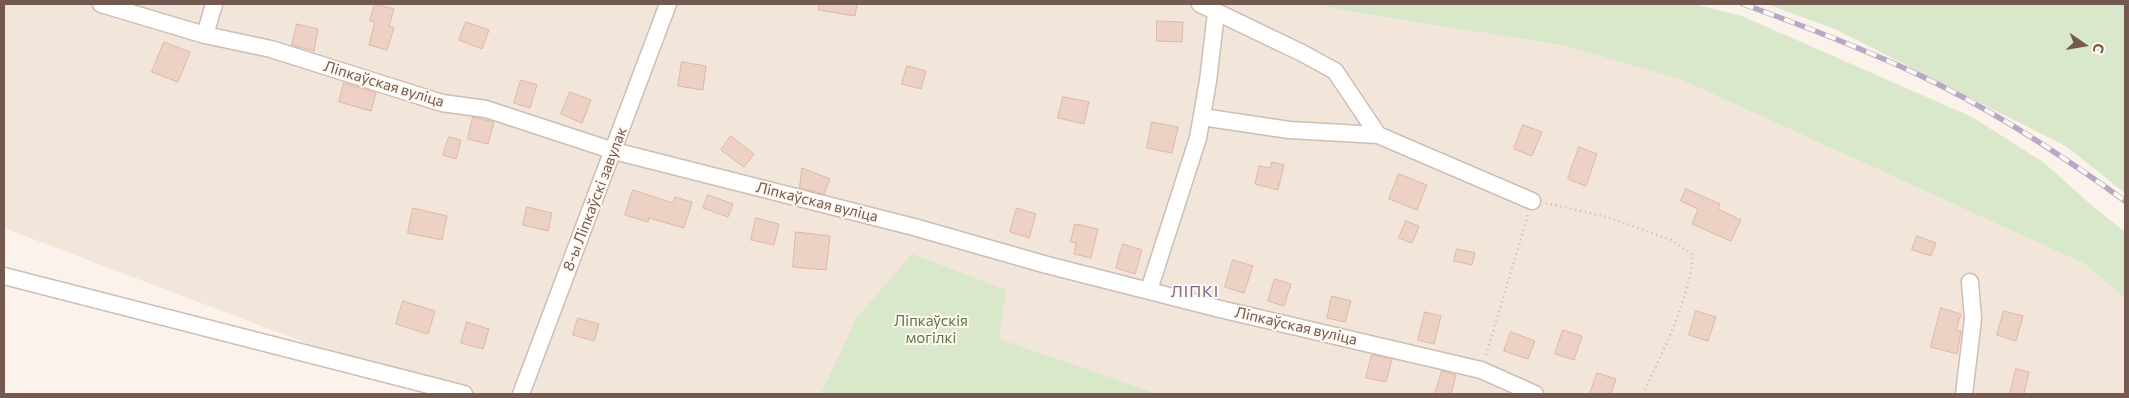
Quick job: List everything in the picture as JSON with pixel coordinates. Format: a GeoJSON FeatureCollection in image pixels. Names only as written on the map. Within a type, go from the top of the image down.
{"type":"FeatureCollection","features":[{"type":"Feature","properties":{"kind":"street","name":"Ліпкаўская вуліца"},"geometry":{"type":"LineString","coordinates":[[101,4],[205,36],[271,49],[442,103],[486,109],[614,151],[914,227],[1048,265],[1482,370],[1535,394]]}},
{"type":"Feature","properties":{"kind":"street"},"geometry":{"type":"LineString","coordinates":[[205,36],[214,4]]}},
{"type":"Feature","properties":{"kind":"street","name":"8-ы Ліпкаўскі завулак"},"geometry":{"type":"LineString","coordinates":[[521,394],[668,4]]}},
{"type":"Feature","properties":{"kind":"street"},"geometry":{"type":"LineString","coordinates":[[1200,4],[1302,52],[1335,71],[1378,135]]}},
{"type":"Feature","properties":{"kind":"street"},"geometry":{"type":"LineString","coordinates":[[1149,290],[1198,138],[1216,13]]}},
{"type":"Feature","properties":{"kind":"street"},"geometry":{"type":"LineString","coordinates":[[1202,118],[1289,130],[1378,135],[1532,201]]}},
{"type":"Feature","properties":{"kind":"street"},"geometry":{"type":"LineString","coordinates":[[4,276],[464,394]]}},
{"type":"Feature","properties":{"kind":"street"},"geometry":{"type":"LineString","coordinates":[[1964,394],[1973,319],[1970,282]]}},
{"type":"Feature","properties":{"kind":"path"},"geometry":{"type":"LineString","coordinates":[[1482,370],[1532,201],[1607,217],[1672,240],[1693,255],[1691,276],[1668,339],[1643,394]]}},
{"type":"Feature","properties":{"kind":"shaded area"},"geometry":{"type":"Polygon","coordinates":[[[4,4],[1320,4],[1334,9],[1566,46],[1682,80],[2085,264],[2125,298],[2125,394],[440,394],[4,228],[4,4]]]}},
{"type":"Feature","properties":{"kind":"green space"},"geometry":{"type":"Polygon","coordinates":[[[1320,4],[1694,4],[1742,16],[1972,117],[2043,162],[2125,232],[2125,298],[2085,264],[1682,80],[1566,46],[1334,9],[1320,4]]]}},
{"type":"Feature","properties":{"kind":"green space"},"geometry":{"type":"Polygon","coordinates":[[[1767,4],[2125,4],[2125,193],[2067,147],[1837,30],[1767,4]]]}},
{"type":"Feature","properties":{"kind":"green space","name":"Ліпкаўскія могілкі"},"geometry":{"type":"Polygon","coordinates":[[[912,254],[1006,290],[999,339],[1158,394],[821,394],[856,319],[912,254]]]}},
{"type":"Feature","properties":{"kind":"building"},"geometry":{"type":"Polygon","coordinates":[[[375,4],[394,9],[389,26],[394,28],[387,50],[369,45],[375,22],[370,21],[375,4]]]}},
{"type":"Feature","properties":{"kind":"building"},"geometry":{"type":"Polygon","coordinates":[[[819,4],[857,4],[855,16],[819,10],[819,4]]]}},
{"type":"Feature","properties":{"kind":"building"},"geometry":{"type":"Polygon","coordinates":[[[1157,21],[1183,22],[1182,42],[1157,41],[1157,21]]]}},
{"type":"Feature","properties":{"kind":"building"},"geometry":{"type":"Polygon","coordinates":[[[466,22],[489,30],[482,49],[459,40],[466,22]]]}},
{"type":"Feature","properties":{"kind":"building"},"geometry":{"type":"Polygon","coordinates":[[[297,24],[318,29],[314,51],[292,45],[297,24]]]}},
{"type":"Feature","properties":{"kind":"building"},"geometry":{"type":"Polygon","coordinates":[[[164,42],[190,52],[178,82],[152,72],[164,42]]]}},
{"type":"Feature","properties":{"kind":"building"},"geometry":{"type":"Polygon","coordinates":[[[682,62],[706,66],[703,90],[678,86],[682,62]]]}},
{"type":"Feature","properties":{"kind":"building"},"geometry":{"type":"Polygon","coordinates":[[[907,66],[926,71],[921,89],[902,84],[907,66]]]}},
{"type":"Feature","properties":{"kind":"building"},"geometry":{"type":"Polygon","coordinates":[[[521,80],[537,85],[530,108],[514,103],[521,80]]]}},
{"type":"Feature","properties":{"kind":"building"},"geometry":{"type":"Polygon","coordinates":[[[344,83],[376,93],[371,111],[339,102],[344,83]]]}},
{"type":"Feature","properties":{"kind":"building"},"geometry":{"type":"Polygon","coordinates":[[[570,92],[591,100],[582,123],[561,114],[570,92]]]}},
{"type":"Feature","properties":{"kind":"building"},"geometry":{"type":"Polygon","coordinates":[[[1063,97],[1089,102],[1084,124],[1058,118],[1063,97]]]}},
{"type":"Feature","properties":{"kind":"building"},"geometry":{"type":"Polygon","coordinates":[[[473,117],[494,122],[488,144],[468,139],[473,117]]]}},
{"type":"Feature","properties":{"kind":"building"},"geometry":{"type":"Polygon","coordinates":[[[1152,122],[1178,127],[1172,153],[1147,148],[1152,122]]]}},
{"type":"Feature","properties":{"kind":"building"},"geometry":{"type":"Polygon","coordinates":[[[1523,125],[1542,132],[1532,156],[1514,149],[1523,125]]]}},
{"type":"Feature","properties":{"kind":"building"},"geometry":{"type":"Polygon","coordinates":[[[731,136],[754,154],[744,167],[721,150],[731,136]]]}},
{"type":"Feature","properties":{"kind":"building"},"geometry":{"type":"Polygon","coordinates":[[[449,137],[461,140],[456,159],[443,155],[449,137]]]}},
{"type":"Feature","properties":{"kind":"building"},"geometry":{"type":"Polygon","coordinates":[[[1579,147],[1597,154],[1586,186],[1568,179],[1579,147]]]}},
{"type":"Feature","properties":{"kind":"building"},"geometry":{"type":"Polygon","coordinates":[[[1272,162],[1284,165],[1278,190],[1255,184],[1259,166],[1270,168],[1272,162]]]}},
{"type":"Feature","properties":{"kind":"building"},"geometry":{"type":"Polygon","coordinates":[[[802,168],[830,179],[824,194],[800,188],[802,168]]]}},
{"type":"Feature","properties":{"kind":"building"},"geometry":{"type":"Polygon","coordinates":[[[1399,174],[1427,185],[1417,210],[1389,199],[1399,174]]]}},
{"type":"Feature","properties":{"kind":"building"},"geometry":{"type":"Polygon","coordinates":[[[1686,189],[1720,204],[1718,209],[1741,220],[1731,241],[1692,224],[1698,209],[1681,201],[1686,189]]]}},
{"type":"Feature","properties":{"kind":"building"},"geometry":{"type":"Polygon","coordinates":[[[633,190],[673,203],[675,197],[692,202],[684,228],[649,218],[648,222],[625,215],[633,190]]]}},
{"type":"Feature","properties":{"kind":"building"},"geometry":{"type":"Polygon","coordinates":[[[708,195],[733,204],[728,217],[703,208],[708,195]]]}},
{"type":"Feature","properties":{"kind":"building"},"geometry":{"type":"Polygon","coordinates":[[[527,207],[552,213],[548,231],[523,225],[527,207]]]}},
{"type":"Feature","properties":{"kind":"building"},"geometry":{"type":"Polygon","coordinates":[[[413,208],[447,216],[442,240],[408,233],[413,208]]]}},
{"type":"Feature","properties":{"kind":"building"},"geometry":{"type":"Polygon","coordinates":[[[1017,208],[1036,214],[1029,238],[1010,232],[1017,208]]]}},
{"type":"Feature","properties":{"kind":"building"},"geometry":{"type":"Polygon","coordinates":[[[756,218],[779,224],[774,245],[751,240],[756,218]]]}},
{"type":"Feature","properties":{"kind":"building"},"geometry":{"type":"Polygon","coordinates":[[[1406,221],[1419,226],[1412,243],[1399,238],[1406,221]]]}},
{"type":"Feature","properties":{"kind":"building"},"geometry":{"type":"Polygon","coordinates":[[[1075,224],[1098,229],[1091,258],[1074,254],[1076,243],[1071,242],[1075,224]]]}},
{"type":"Feature","properties":{"kind":"building"},"geometry":{"type":"Polygon","coordinates":[[[796,232],[830,236],[826,270],[793,267],[796,232]]]}},
{"type":"Feature","properties":{"kind":"building"},"geometry":{"type":"Polygon","coordinates":[[[1917,236],[1936,243],[1931,256],[1912,250],[1917,236]]]}},
{"type":"Feature","properties":{"kind":"building"},"geometry":{"type":"Polygon","coordinates":[[[1123,244],[1142,250],[1135,274],[1116,268],[1123,244]]]}},
{"type":"Feature","properties":{"kind":"building"},"geometry":{"type":"Polygon","coordinates":[[[1457,249],[1475,253],[1472,265],[1454,261],[1457,249]]]}},
{"type":"Feature","properties":{"kind":"building"},"geometry":{"type":"Polygon","coordinates":[[[1233,260],[1253,266],[1244,293],[1225,287],[1233,260]]]}},
{"type":"Feature","properties":{"kind":"building"},"geometry":{"type":"Polygon","coordinates":[[[1275,279],[1291,284],[1284,306],[1268,301],[1275,279]]]}},
{"type":"Feature","properties":{"kind":"building"},"geometry":{"type":"Polygon","coordinates":[[[1332,296],[1351,301],[1345,322],[1327,318],[1332,296]]]}},
{"type":"Feature","properties":{"kind":"building"},"geometry":{"type":"Polygon","coordinates":[[[403,301],[435,311],[428,334],[396,324],[403,301]]]}},
{"type":"Feature","properties":{"kind":"building"},"geometry":{"type":"Polygon","coordinates":[[[1941,308],[1961,314],[1956,330],[1961,331],[1957,354],[1931,347],[1941,308]]]}},
{"type":"Feature","properties":{"kind":"building"},"geometry":{"type":"Polygon","coordinates":[[[1696,311],[1716,317],[1708,341],[1689,335],[1696,311]]]}},
{"type":"Feature","properties":{"kind":"building"},"geometry":{"type":"Polygon","coordinates":[[[2004,311],[2023,316],[2016,341],[1997,335],[2004,311]]]}},
{"type":"Feature","properties":{"kind":"building"},"geometry":{"type":"Polygon","coordinates":[[[1425,312],[1441,316],[1434,344],[1418,340],[1425,312]]]}},
{"type":"Feature","properties":{"kind":"building"},"geometry":{"type":"Polygon","coordinates":[[[578,318],[599,324],[594,341],[573,335],[578,318]]]}},
{"type":"Feature","properties":{"kind":"building"},"geometry":{"type":"Polygon","coordinates":[[[467,322],[489,329],[483,349],[461,343],[467,322]]]}},
{"type":"Feature","properties":{"kind":"building"},"geometry":{"type":"Polygon","coordinates":[[[1563,330],[1582,336],[1574,360],[1555,354],[1563,330]]]}},
{"type":"Feature","properties":{"kind":"building"},"geometry":{"type":"Polygon","coordinates":[[[1511,332],[1535,341],[1528,359],[1504,351],[1511,332]]]}},
{"type":"Feature","properties":{"kind":"building"},"geometry":{"type":"Polygon","coordinates":[[[1372,355],[1392,359],[1386,382],[1366,378],[1372,355]]]}},
{"type":"Feature","properties":{"kind":"building"},"geometry":{"type":"Polygon","coordinates":[[[2016,369],[2029,372],[2024,394],[2010,394],[2016,369]]]}},
{"type":"Feature","properties":{"kind":"building"},"geometry":{"type":"Polygon","coordinates":[[[1442,371],[1456,375],[1451,394],[1435,394],[1442,371]]]}},
{"type":"Feature","properties":{"kind":"building"},"geometry":{"type":"Polygon","coordinates":[[[1597,373],[1616,379],[1611,394],[1590,394],[1597,373]]]}},
{"type":"Feature","properties":{"kind":"railway"},"geometry":{"type":"LineString","coordinates":[[1743,4],[1851,45],[1943,87],[2023,132],[2125,201]]}},
{"type":"Feature","properties":{"kind":"district","name":"ЛІПКІ"},"geometry":{"type":"Point","coordinates":[1195,292]}}]}
